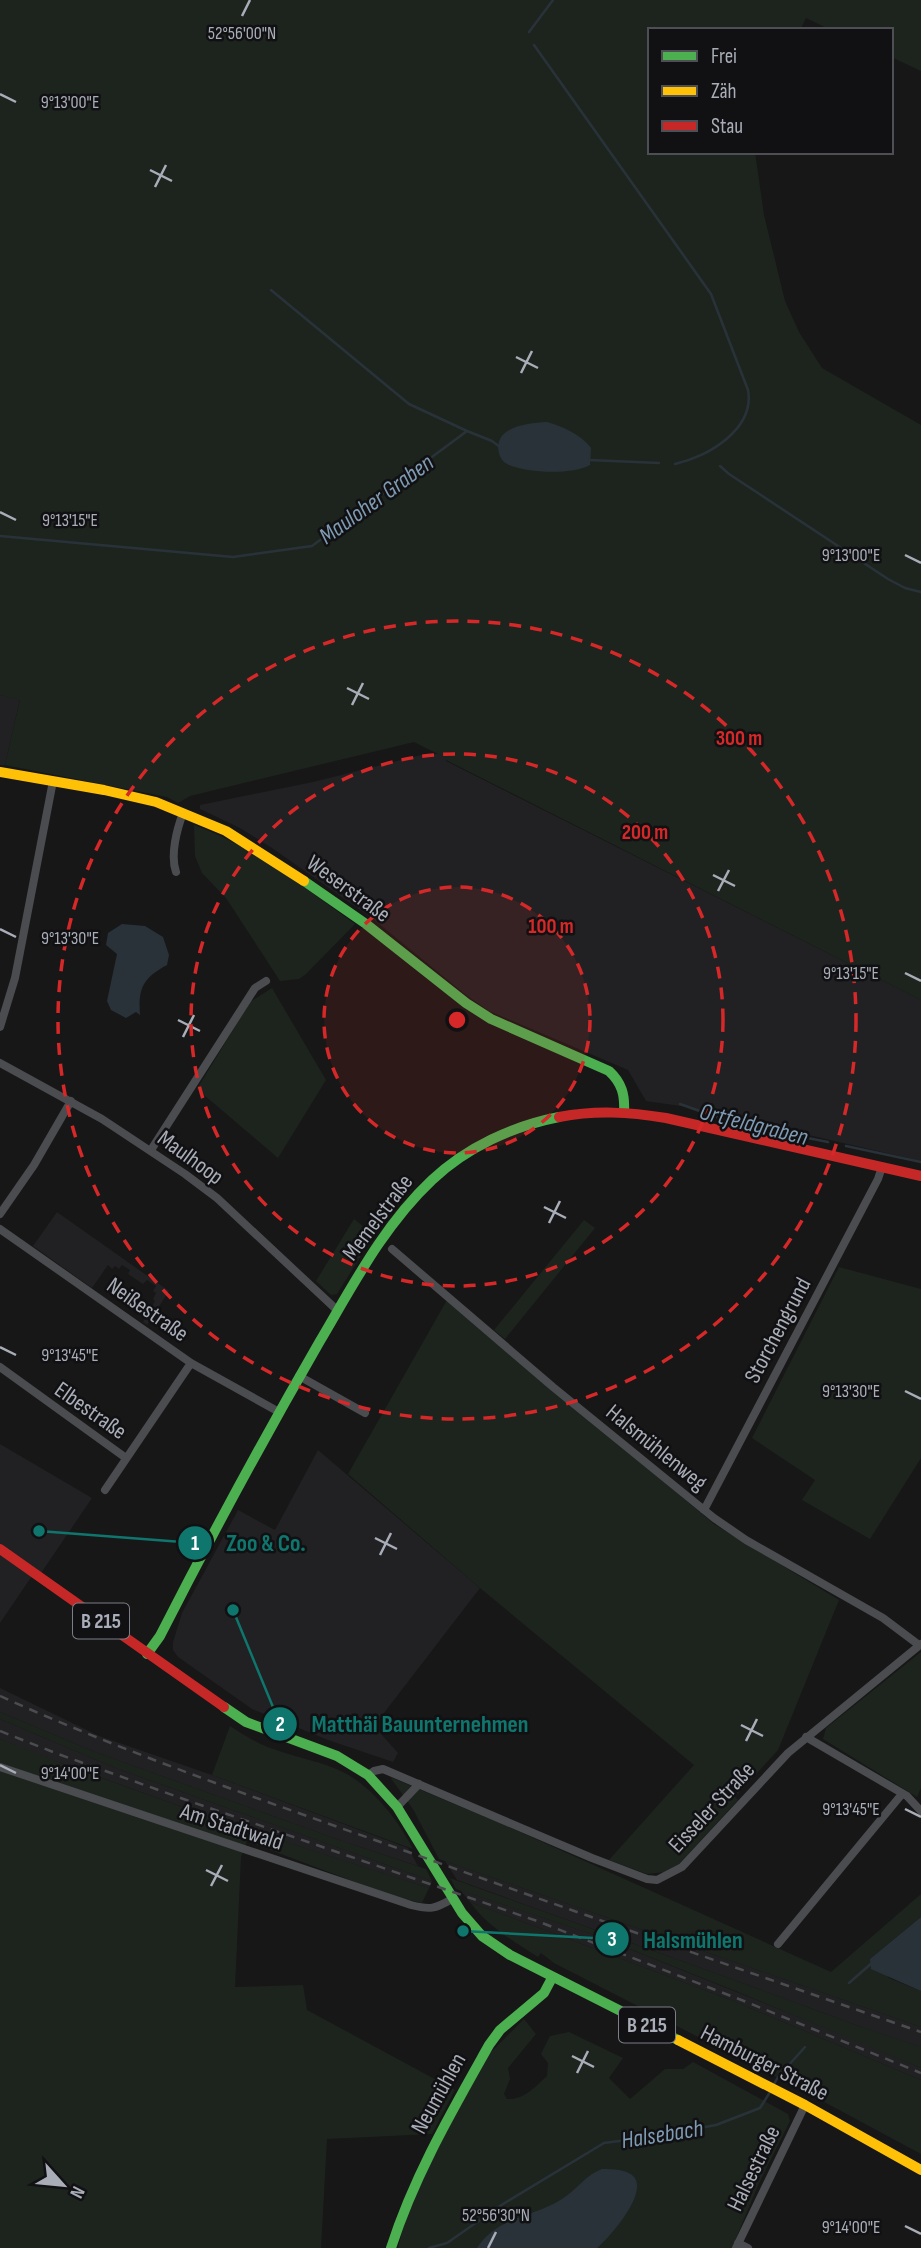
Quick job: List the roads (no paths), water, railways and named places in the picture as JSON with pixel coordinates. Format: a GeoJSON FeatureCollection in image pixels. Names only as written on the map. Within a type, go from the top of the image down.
{"type":"FeatureCollection","features":[{"type":"Feature","properties":{"kind":"street","name":"Weserstraße"},"geometry":{"type":"LineString","coordinates":[[0,772],[156,802],[226,831],[266,855],[366,924],[466,1003],[491,1019],[609,1071],[619,1079],[625,1091],[624,1112]]}},
{"type":"Feature","properties":{"kind":"street"},"geometry":{"type":"LineString","coordinates":[[0,1027],[15,978],[53,781]]}},
{"type":"Feature","properties":{"kind":"street"},"geometry":{"type":"LineString","coordinates":[[176,872],[173,863],[179,822],[183,813]]}},
{"type":"Feature","properties":{"kind":"street"},"geometry":{"type":"LineString","coordinates":[[151,1150],[255,988],[265,981]]}},
{"type":"Feature","properties":{"kind":"street","name":"Maulhoop"},"geometry":{"type":"LineString","coordinates":[[0,1063],[71,1101],[151,1150],[217,1198],[338,1311]]}},
{"type":"Feature","properties":{"kind":"street"},"geometry":{"type":"LineString","coordinates":[[0,1214],[34,1164],[71,1101]]}},
{"type":"Feature","properties":{"kind":"street","name":"Memelstraße"},"geometry":{"type":"LineString","coordinates":[[147,1654],[160,1636],[279,1412],[338,1311],[413,1198],[453,1163],[495,1138],[529,1124],[592,1112],[624,1112],[666,1118],[921,1175]]}},
{"type":"Feature","properties":{"kind":"street","name":"Storchengrund"},"geometry":{"type":"LineString","coordinates":[[704,1510],[878,1180],[881,1167]]}},
{"type":"Feature","properties":{"kind":"street","name":"Neißestraße"},"geometry":{"type":"LineString","coordinates":[[0,1229],[191,1363],[279,1412]]}},
{"type":"Feature","properties":{"kind":"street","name":"Halsmühlenweg"},"geometry":{"type":"LineString","coordinates":[[392,1249],[553,1387],[704,1510],[746,1540],[883,1618],[920,1645]]}},
{"type":"Feature","properties":{"kind":"street"},"geometry":{"type":"LineString","coordinates":[[105,1490],[191,1363]]}},
{"type":"Feature","properties":{"kind":"street","name":"Elbestraße"},"geometry":{"type":"LineString","coordinates":[[0,1367],[126,1458]]}},
{"type":"Feature","properties":{"kind":"street"},"geometry":{"type":"LineString","coordinates":[[299,1376],[365,1413]]}},
{"type":"Feature","properties":{"kind":"street","name":"B 215"},"geometry":{"type":"LineString","coordinates":[[0,1549],[246,1722],[337,1756],[368,1775],[397,1807],[452,1899]]}},
{"type":"Feature","properties":{"kind":"street","name":"Eisseler Straße"},"geometry":{"type":"LineString","coordinates":[[368,1775],[383,1769],[592,1858],[647,1879],[657,1880],[682,1867],[788,1753],[920,1645]]}},
{"type":"Feature","properties":{"kind":"street"},"geometry":{"type":"LineString","coordinates":[[806,1737],[902,1794],[921,1811]]}},
{"type":"Feature","properties":{"kind":"street","name":"Am Stadtwald"},"geometry":{"type":"LineString","coordinates":[[0,1767],[411,1905],[425,1909],[438,1908],[452,1899]]}},
{"type":"Feature","properties":{"kind":"street"},"geometry":{"type":"LineString","coordinates":[[397,1807],[419,1784]]}},
{"type":"Feature","properties":{"kind":"street"},"geometry":{"type":"LineString","coordinates":[[778,1944],[902,1794]]}},
{"type":"Feature","properties":{"kind":"street","name":"Hamburger Straße"},"geometry":{"type":"LineString","coordinates":[[452,1899],[473,1926],[510,1955],[805,2105],[921,2169]]}},
{"type":"Feature","properties":{"kind":"street","name":"Neumühlen"},"geometry":{"type":"LineString","coordinates":[[391,2248],[402,2212],[418,2175],[489,2045],[519,2013],[544,1993],[552,1978]]}},
{"type":"Feature","properties":{"kind":"street","name":"Halsestraße"},"geometry":{"type":"LineString","coordinates":[[737,2246],[805,2105]]}},
{"type":"Feature","properties":{"kind":"street"},"geometry":{"type":"LineString","coordinates":[[737,2246],[748,2248]]}},
{"type":"Feature","properties":{"kind":"waterway","name":"Mauloher Graben"},"geometry":{"type":"LineString","coordinates":[[529,32],[553,0]]}},
{"type":"Feature","properties":{"kind":"waterway","name":"Mauloher Graben"},"geometry":{"type":"LineString","coordinates":[[534,45],[711,294],[748,390],[748,404],[737,429],[714,448],[675,464]]}},
{"type":"Feature","properties":{"kind":"waterway"},"geometry":{"type":"LineString","coordinates":[[271,290],[409,404],[500,447]]}},
{"type":"Feature","properties":{"kind":"waterway","name":"Mauloher Graben"},"geometry":{"type":"LineString","coordinates":[[0,536],[233,557],[312,546],[467,431]]}},
{"type":"Feature","properties":{"kind":"waterway","name":"Mauloher Graben"},"geometry":{"type":"LineString","coordinates":[[589,460],[659,463]]}},
{"type":"Feature","properties":{"kind":"waterway"},"geometry":{"type":"LineString","coordinates":[[720,466],[888,579],[905,588],[921,592]]}},
{"type":"Feature","properties":{"kind":"waterway","name":"Ortfeldgraben"},"geometry":{"type":"LineString","coordinates":[[680,1104],[736,1124],[828,1142]]}},
{"type":"Feature","properties":{"kind":"waterway","name":"Ortfeldgraben"},"geometry":{"type":"LineString","coordinates":[[846,1146],[921,1162]]}},
{"type":"Feature","properties":{"kind":"waterway","name":"Halsebach"},"geometry":{"type":"LineString","coordinates":[[849,1983],[873,1962]]}},
{"type":"Feature","properties":{"kind":"waterway","name":"Halsebach"},"geometry":{"type":"LineString","coordinates":[[773,2086],[805,2047]]}},
{"type":"Feature","properties":{"kind":"waterway","name":"Halsebach"},"geometry":{"type":"LineString","coordinates":[[429,2248],[447,2243],[503,2204],[604,2143],[716,2125],[760,2108],[770,2092]]}},
{"type":"Feature","properties":{"kind":"railway"},"geometry":{"type":"LineString","coordinates":[[0,1696],[95,1737],[240,1792],[921,2032]]}},
{"type":"Feature","properties":{"kind":"railway"},"geometry":{"type":"LineString","coordinates":[[0,1731],[192,1802],[537,1921],[921,2073]]}},
{"type":"Feature","properties":{"kind":"place","name":"Zoo & Co."},"geometry":{"type":"Point","coordinates":[39,1531]}},
{"type":"Feature","properties":{"kind":"place","name":"Matthäi Bauunternehmen"},"geometry":{"type":"Point","coordinates":[233,1610]}},
{"type":"Feature","properties":{"kind":"place","name":"Halsmühlen"},"geometry":{"type":"Point","coordinates":[463,1931]}}]}
